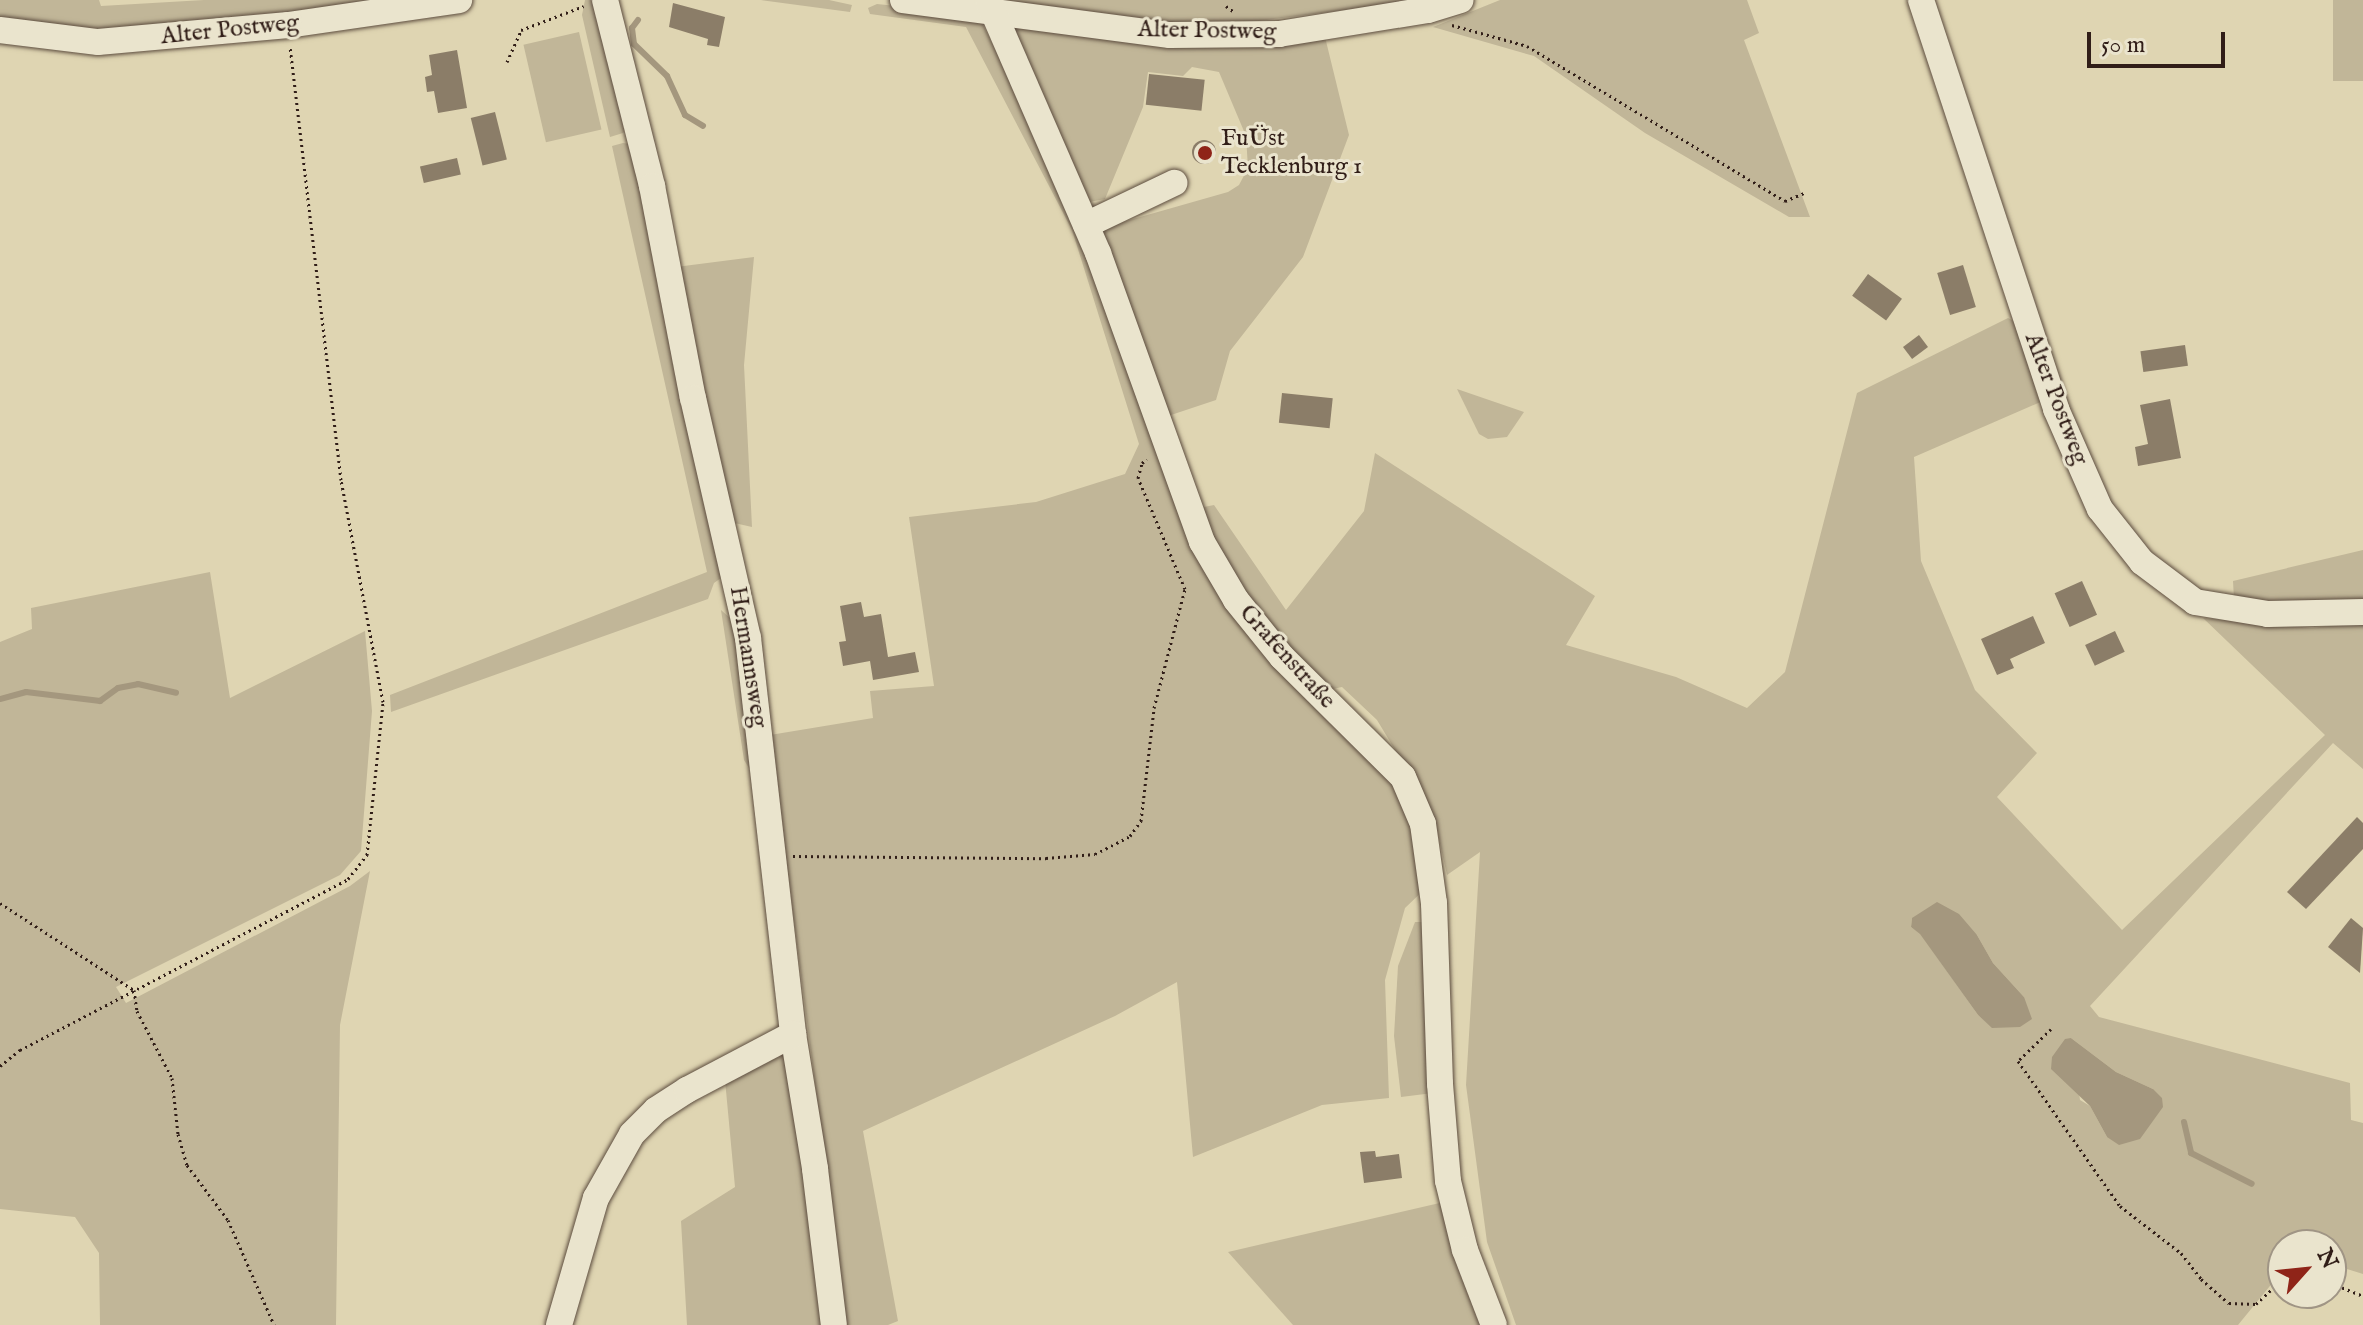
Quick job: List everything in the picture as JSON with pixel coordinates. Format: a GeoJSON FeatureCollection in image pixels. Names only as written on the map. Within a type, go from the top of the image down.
{"type":"FeatureCollection","features":[{"type":"Feature","properties":{"kind":"street","name":"Alter Postweg"},"geometry":{"type":"LineString","coordinates":[[0,30],[98,42],[288,25],[459,0]]}},
{"type":"Feature","properties":{"kind":"street","name":"Alter Postweg"},"geometry":{"type":"LineString","coordinates":[[903,0],[990,6],[1170,35],[1279,34],[1428,10],[1461,0]]}},
{"type":"Feature","properties":{"kind":"street","name":"Alter Postweg"},"geometry":{"type":"LineString","coordinates":[[1921,0],[2056,409],[2100,509],[2142,562],[2195,602],[2268,614],[2363,612]]}},
{"type":"Feature","properties":{"kind":"street","name":"Hermannsweg"},"geometry":{"type":"LineString","coordinates":[[597,2],[652,186],[693,398],[748,638],[793,1034],[815,1169],[834,1325]]}},
{"type":"Feature","properties":{"kind":"street","name":"Grafenstraße"},"geometry":{"type":"LineString","coordinates":[[990,6],[1086,225],[1202,542],[1236,600],[1282,657],[1403,777],[1423,824],[1434,903],[1440,1084],[1448,1181],[1465,1250],[1494,1325]]}},
{"type":"Feature","properties":{"kind":"street"},"geometry":{"type":"LineString","coordinates":[[1086,225],[1174,183]]}},
{"type":"Feature","properties":{"kind":"street"},"geometry":{"type":"LineString","coordinates":[[559,1325],[596,1198],[632,1134],[656,1110],[687,1090],[793,1034]]}},
{"type":"Feature","properties":{"kind":"path"},"geometry":{"type":"LineString","coordinates":[[507,62],[521,30],[597,2]]}},
{"type":"Feature","properties":{"kind":"path"},"geometry":{"type":"LineString","coordinates":[[1428,10],[1460,29],[1527,46],[1785,201],[1804,193]]}},
{"type":"Feature","properties":{"kind":"path"},"geometry":{"type":"LineString","coordinates":[[0,1066],[20,1050],[348,879],[367,855],[383,702],[341,480],[288,25]]}},
{"type":"Feature","properties":{"kind":"path"},"geometry":{"type":"LineString","coordinates":[[783,856],[1046,858],[1095,854],[1130,836],[1141,821],[1154,708],[1185,589],[1138,478],[1142,463],[1169,450]]}},
{"type":"Feature","properties":{"kind":"path"},"geometry":{"type":"LineString","coordinates":[[0,903],[134,990],[137,1011],[172,1078],[178,1134],[187,1165],[228,1220],[274,1325]]}},
{"type":"Feature","properties":{"kind":"path"},"geometry":{"type":"LineString","coordinates":[[2051,1029],[2018,1061],[2120,1206],[2181,1253],[2201,1279],[2229,1303],[2256,1304],[2267,1294]]}},
{"type":"Feature","properties":{"kind":"shaded area"},"geometry":{"type":"Polygon","coordinates":[[[0,0],[99,0],[101,6],[204,0],[384,0],[312,11],[99,32],[0,19],[0,0]]]}},
{"type":"Feature","properties":{"kind":"shaded area"},"geometry":{"type":"Polygon","coordinates":[[[585,0],[599,0],[628,127],[623,133],[610,137],[582,15],[585,0]]]}},
{"type":"Feature","properties":{"kind":"shaded area"},"geometry":{"type":"Polygon","coordinates":[[[761,0],[829,0],[852,5],[850,12],[761,0]]]}},
{"type":"Feature","properties":{"kind":"shaded area"},"geometry":{"type":"Polygon","coordinates":[[[1002,0],[1423,0],[1235,24],[1183,25],[1002,0]]]}},
{"type":"Feature","properties":{"kind":"shaded area"},"geometry":{"type":"Polygon","coordinates":[[[1500,0],[1747,0],[1759,33],[1744,40],[1810,217],[1789,217],[1645,133],[1534,56],[1433,27],[1500,0]]]}},
{"type":"Feature","properties":{"kind":"shaded area"},"geometry":{"type":"Polygon","coordinates":[[[2333,0],[2363,0],[2363,81],[2333,81],[2333,0]]]}},
{"type":"Feature","properties":{"kind":"shaded area"},"geometry":{"type":"Polygon","coordinates":[[[877,4],[972,14],[982,23],[1073,205],[1207,575],[1384,771],[1407,802],[1427,887],[1405,908],[1385,980],[1389,1098],[1322,1105],[1193,1157],[1177,982],[1115,1016],[863,1131],[898,1321],[888,1325],[687,1325],[681,1221],[735,1187],[725,1080],[778,1051],[791,1056],[824,1153],[770,735],[873,718],[870,691],[934,686],[909,517],[1036,502],[1125,474],[1139,444],[1072,230],[966,27],[870,14],[868,8],[877,4]]]}},
{"type":"Feature","properties":{"kind":"shaded area"},"geometry":{"type":"Polygon","coordinates":[[[1012,27],[1325,37],[1349,135],[1303,257],[1230,351],[1216,400],[1168,416],[1100,232],[1105,227],[1228,192],[1239,185],[1248,168],[1246,136],[1219,72],[1192,67],[1183,76],[1148,72],[1143,107],[1105,199],[1089,202],[1012,27]]]}},
{"type":"Feature","properties":{"kind":"shaded area"},"geometry":{"type":"Polygon","coordinates":[[[579,32],[601,129],[546,142],[523,45],[579,32]]]}},
{"type":"Feature","properties":{"kind":"shaded area"},"geometry":{"type":"Polygon","coordinates":[[[630,144],[728,573],[714,583],[708,599],[391,712],[390,695],[707,572],[612,146],[630,144]]]}},
{"type":"Feature","properties":{"kind":"shaded area"},"geometry":{"type":"Polygon","coordinates":[[[754,257],[744,365],[752,527],[730,522],[676,267],[754,257]]]}},
{"type":"Feature","properties":{"kind":"shaded area"},"geometry":{"type":"Polygon","coordinates":[[[2008,318],[2021,325],[2045,400],[1914,457],[1921,561],[1975,690],[2037,753],[1997,797],[2122,930],[2325,735],[2203,618],[2312,628],[2363,622],[2363,769],[2333,743],[2090,1006],[2099,1017],[2350,1083],[2351,1120],[2363,1123],[2363,1274],[2347,1269],[2347,1229],[2267,1229],[2267,1290],[2238,1325],[1516,1325],[1487,1242],[1466,1085],[1480,852],[1447,875],[1437,830],[1421,793],[1377,720],[1342,687],[1328,690],[1245,597],[1201,516],[1204,507],[1214,505],[1286,610],[1364,511],[1375,453],[1595,596],[1566,645],[1676,677],[1747,708],[1785,672],[1857,393],[2008,318]],[[1912,918],[1911,927],[1920,933],[1978,1015],[1992,1027],[2020,1027],[2024,997],[1993,963],[1977,935],[1912,918]],[[2071,1038],[2080,1100],[2090,1106],[2107,1137],[2153,1089],[2116,1072],[2071,1038]]]}},
{"type":"Feature","properties":{"kind":"shaded area"},"geometry":{"type":"Polygon","coordinates":[[[1457,389],[1524,412],[1507,437],[1488,439],[1479,434],[1457,389]]]}},
{"type":"Feature","properties":{"kind":"shaded area"},"geometry":{"type":"Polygon","coordinates":[[[2363,550],[2363,605],[2234,599],[2233,581],[2363,550]]]}},
{"type":"Feature","properties":{"kind":"shaded area"},"geometry":{"type":"Polygon","coordinates":[[[210,572],[230,698],[365,631],[372,711],[361,851],[340,875],[116,987],[126,1003],[350,886],[370,871],[340,1025],[336,1325],[100,1325],[99,1253],[75,1217],[0,1209],[0,642],[32,629],[31,608],[210,572]]]}},
{"type":"Feature","properties":{"kind":"shaded area"},"geometry":{"type":"Polygon","coordinates":[[[721,610],[739,626],[759,784],[744,760],[721,610]]]}},
{"type":"Feature","properties":{"kind":"shaded area"},"geometry":{"type":"Polygon","coordinates":[[[1937,902],[1959,914],[1977,935],[1993,963],[2024,997],[2032,1019],[2020,1027],[1992,1028],[1978,1015],[1920,934],[1911,927],[1912,918],[1937,902]]]}},
{"type":"Feature","properties":{"kind":"shaded area"},"geometry":{"type":"Polygon","coordinates":[[[1415,922],[1425,922],[1433,1093],[1401,1097],[1394,1036],[1398,966],[1415,922]]]}},
{"type":"Feature","properties":{"kind":"shaded area"},"geometry":{"type":"Polygon","coordinates":[[[2071,1038],[2116,1072],[2153,1089],[2162,1098],[2163,1107],[2140,1139],[2119,1145],[2107,1137],[2090,1106],[2051,1069],[2052,1057],[2065,1039],[2071,1038]]]}},
{"type":"Feature","properties":{"kind":"shaded area"},"geometry":{"type":"Polygon","coordinates":[[[1444,1202],[1484,1325],[1293,1325],[1228,1252],[1444,1202]]]}},
{"type":"Feature","properties":{"kind":"building"},"geometry":{"type":"Polygon","coordinates":[[[673,3],[725,17],[719,47],[707,45],[708,39],[669,27],[673,3]]]}},
{"type":"Feature","properties":{"kind":"building"},"geometry":{"type":"Polygon","coordinates":[[[457,50],[467,108],[438,113],[434,91],[427,92],[425,77],[432,75],[429,55],[457,50]]]}},
{"type":"Feature","properties":{"kind":"building"},"geometry":{"type":"Polygon","coordinates":[[[1149,74],[1205,80],[1201,111],[1146,105],[1149,74]]]}},
{"type":"Feature","properties":{"kind":"building"},"geometry":{"type":"Polygon","coordinates":[[[495,112],[507,160],[483,166],[471,118],[495,112]]]}},
{"type":"Feature","properties":{"kind":"building","name":"FuÜst Tecklenburg 1"},"geometry":{"type":"Polygon","coordinates":[[[1204,140],[1213,143],[1216,152],[1213,161],[1204,164],[1195,161],[1192,152],[1195,143],[1204,140]]]}},
{"type":"Feature","properties":{"kind":"building"},"geometry":{"type":"Polygon","coordinates":[[[457,158],[461,175],[424,183],[420,167],[457,158]]]}},
{"type":"Feature","properties":{"kind":"building"},"geometry":{"type":"Polygon","coordinates":[[[1963,265],[1976,307],[1950,315],[1937,273],[1963,265]]]}},
{"type":"Feature","properties":{"kind":"building"},"geometry":{"type":"Polygon","coordinates":[[[1868,274],[1902,299],[1886,321],[1852,296],[1868,274]]]}},
{"type":"Feature","properties":{"kind":"building"},"geometry":{"type":"Polygon","coordinates":[[[1919,335],[1928,347],[1912,359],[1903,347],[1919,335]]]}},
{"type":"Feature","properties":{"kind":"building"},"geometry":{"type":"Polygon","coordinates":[[[2185,345],[2188,366],[2143,372],[2140,351],[2185,345]]]}},
{"type":"Feature","properties":{"kind":"building"},"geometry":{"type":"Polygon","coordinates":[[[1282,393],[1333,398],[1330,428],[1279,423],[1282,393]]]}},
{"type":"Feature","properties":{"kind":"building"},"geometry":{"type":"Polygon","coordinates":[[[2170,399],[2181,458],[2138,466],[2135,447],[2148,444],[2140,405],[2170,399]]]}},
{"type":"Feature","properties":{"kind":"building"},"geometry":{"type":"Polygon","coordinates":[[[2082,581],[2097,615],[2070,627],[2055,593],[2082,581]]]}},
{"type":"Feature","properties":{"kind":"building"},"geometry":{"type":"Polygon","coordinates":[[[861,602],[864,617],[881,614],[888,657],[915,652],[919,672],[873,680],[870,661],[843,666],[839,642],[846,641],[840,606],[861,602]]]}},
{"type":"Feature","properties":{"kind":"building"},"geometry":{"type":"Polygon","coordinates":[[[2033,616],[2045,643],[2010,659],[2014,668],[1997,675],[1981,639],[2033,616]]]}},
{"type":"Feature","properties":{"kind":"building"},"geometry":{"type":"Polygon","coordinates":[[[2115,631],[2125,652],[2095,666],[2085,645],[2115,631]]]}},
{"type":"Feature","properties":{"kind":"building"},"geometry":{"type":"Polygon","coordinates":[[[2357,817],[2363,823],[2363,849],[2306,909],[2287,892],[2357,817]]]}},
{"type":"Feature","properties":{"kind":"building"},"geometry":{"type":"Polygon","coordinates":[[[2351,918],[2363,928],[2360,973],[2328,947],[2351,918]]]}},
{"type":"Feature","properties":{"kind":"building"},"geometry":{"type":"Polygon","coordinates":[[[1375,1151],[1376,1157],[1399,1154],[1402,1178],[1364,1183],[1360,1152],[1375,1151]]]}},
{"type":"Feature","properties":{"kind":"waterway"},"geometry":{"type":"LineString","coordinates":[[638,20],[632,28],[634,44],[667,76],[685,115],[703,126]]}},
{"type":"Feature","properties":{"kind":"waterway"},"geometry":{"type":"LineString","coordinates":[[0,699],[26,692],[100,701],[118,688],[138,684],[176,693]]}},
{"type":"Feature","properties":{"kind":"waterway"},"geometry":{"type":"LineString","coordinates":[[2184,1122],[2191,1153],[2252,1184]]}},
{"type":"Feature","properties":{"kind":"place","name":"FuÜst Tecklenburg 1"},"geometry":{"type":"Point","coordinates":[1205,153]}}]}
